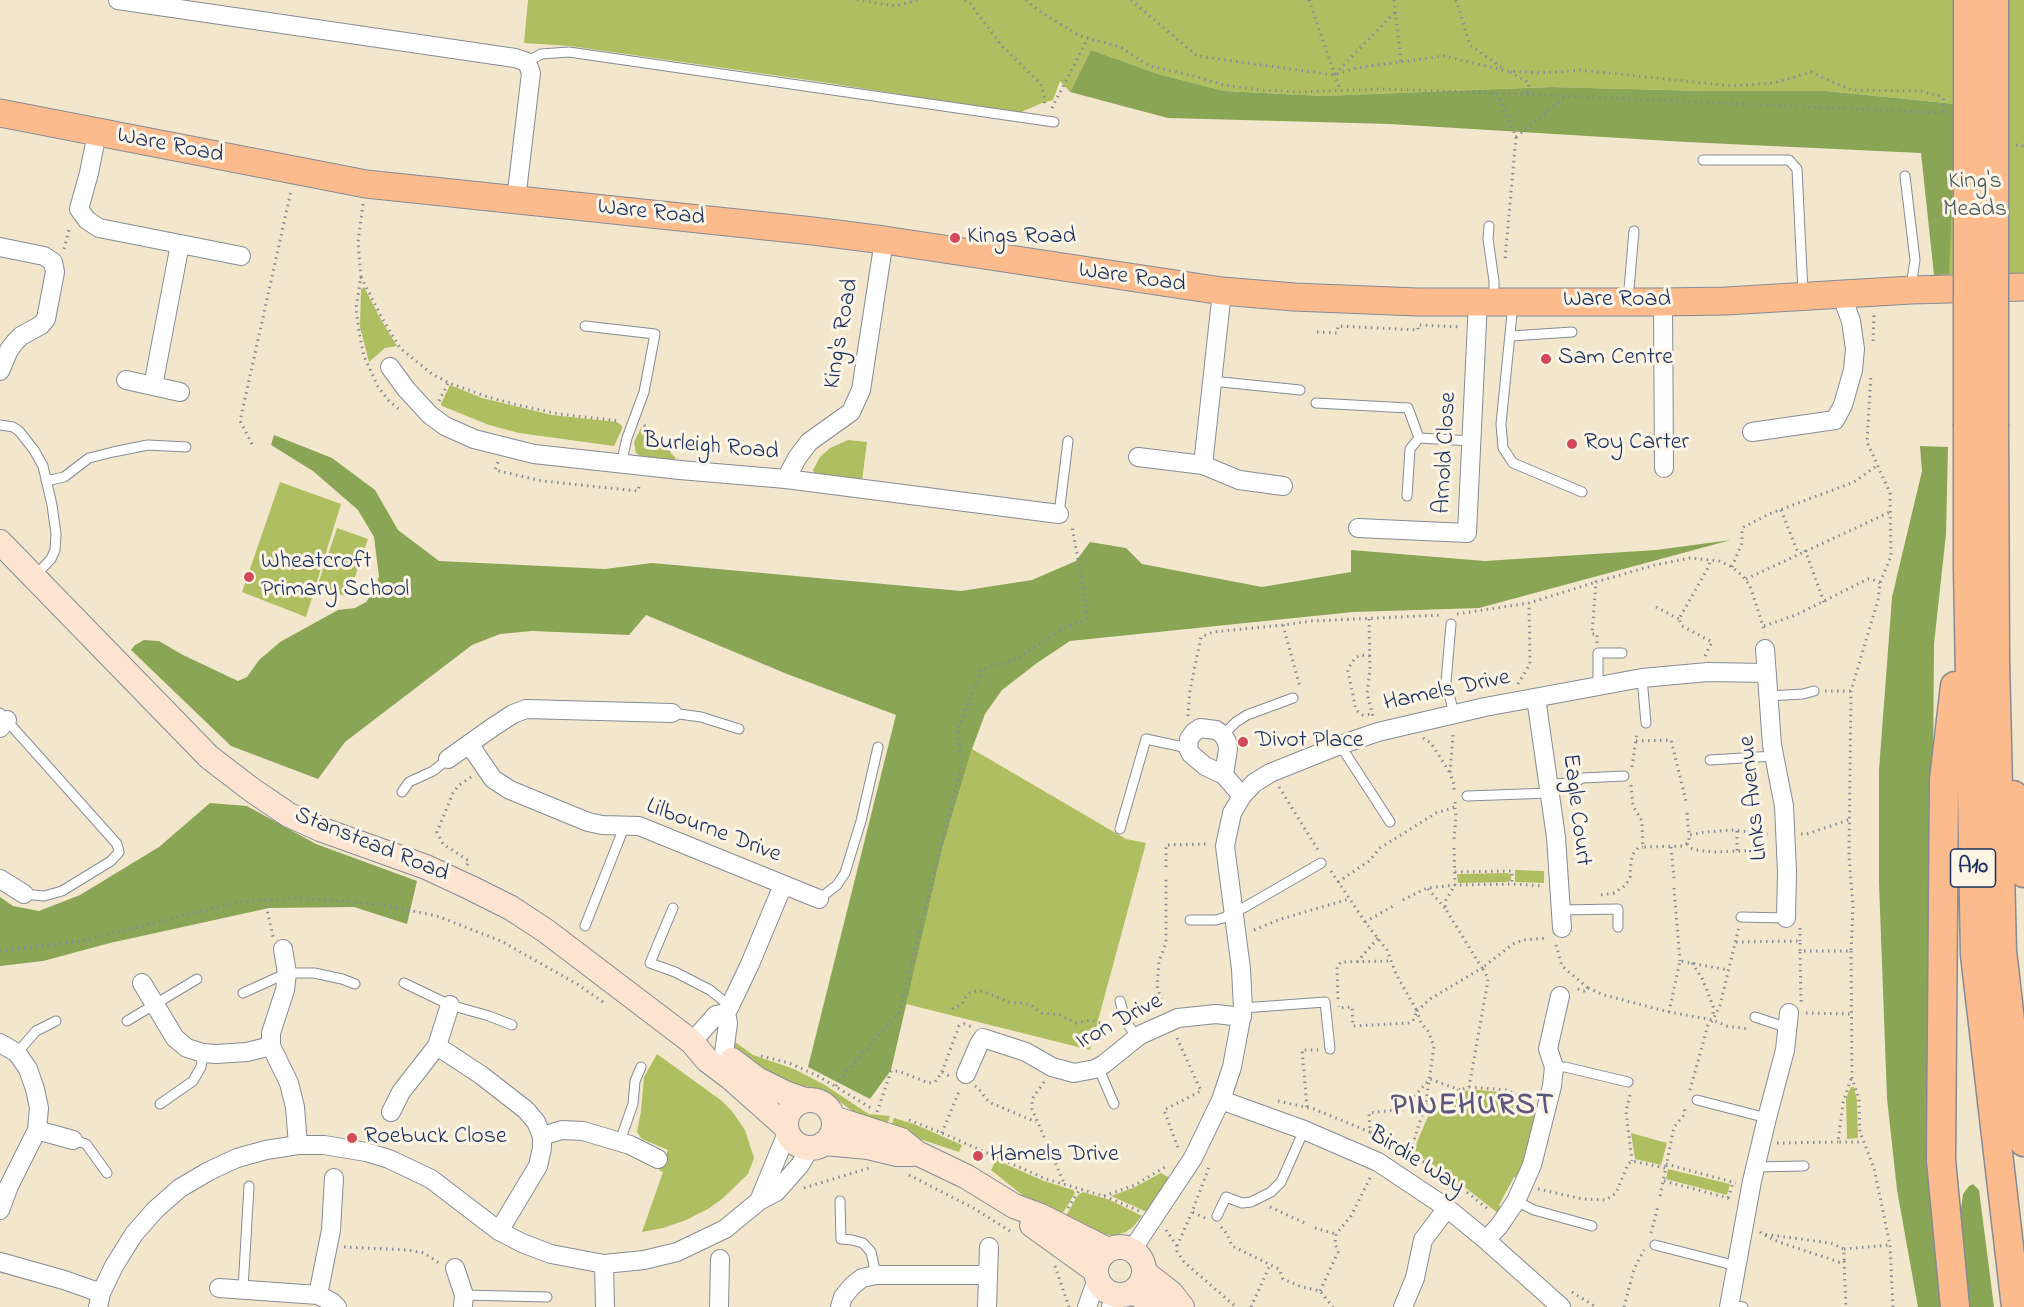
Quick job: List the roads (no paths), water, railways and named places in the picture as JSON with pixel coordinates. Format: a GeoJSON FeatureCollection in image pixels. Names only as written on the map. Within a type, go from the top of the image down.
{"type":"FeatureCollection","features":[{"type":"Feature","properties":{"kind":"highway","name":"A10"},"geometry":{"type":"LineString","coordinates":[[1968,0],[1981,426],[1995,660],[2002,951],[2024,1142]]}},
{"type":"Feature","properties":{"kind":"highway","name":"A10"},"geometry":{"type":"LineString","coordinates":[[1994,0],[1981,426],[1968,568],[1975,955],[2016,1307]]}},
{"type":"Feature","properties":{"kind":"highway"},"geometry":{"type":"LineString","coordinates":[[1955,1307],[1941,1160],[1944,780],[1968,568]]}},
{"type":"Feature","properties":{"kind":"highway"},"geometry":{"type":"LineString","coordinates":[[1995,660],[2024,873]]}},
{"type":"Feature","properties":{"kind":"main road","name":"Ware Road"},"geometry":{"type":"LineString","coordinates":[[0,113],[366,184],[726,221],[884,240],[1222,291],[1353,300],[1663,302],[2024,287]]}},
{"type":"Feature","properties":{"kind":"main road","name":"Stanstead Road"},"geometry":{"type":"LineString","coordinates":[[0,542],[209,757],[252,790],[289,815],[320,829],[426,867],[460,882],[546,931],[692,1042],[707,1060],[731,1078],[786,1130]]}},
{"type":"Feature","properties":{"kind":"main road","name":"Stanstead Road"},"geometry":{"type":"LineString","coordinates":[[692,1042],[715,1048],[758,1079],[805,1100]]}},
{"type":"Feature","properties":{"kind":"main road"},"geometry":{"type":"LineString","coordinates":[[817,1146],[833,1132],[833,1118],[830,1111],[820,1101],[805,1100],[792,1106],[786,1119],[786,1130],[796,1144],[817,1146],[868,1147],[897,1154],[910,1163],[967,1178],[1014,1206],[1041,1216],[1108,1250],[1124,1247],[1132,1250],[1143,1263],[1142,1282],[1121,1298]]}},
{"type":"Feature","properties":{"kind":"main road"},"geometry":{"type":"LineString","coordinates":[[833,1118],[901,1140],[910,1163]]}},
{"type":"Feature","properties":{"kind":"main road"},"geometry":{"type":"LineString","coordinates":[[1014,1206],[1028,1223],[1096,1275]]}},
{"type":"Feature","properties":{"kind":"main road"},"geometry":{"type":"LineString","coordinates":[[1108,1250],[1097,1263],[1096,1275],[1101,1287],[1121,1298],[1173,1306],[1171,1293],[1144,1272]]}},
{"type":"Feature","properties":{"kind":"street"},"geometry":{"type":"LineString","coordinates":[[118,0],[515,58],[527,62],[531,73],[516,200]]}},
{"type":"Feature","properties":{"kind":"street"},"geometry":{"type":"LineString","coordinates":[[97,133],[80,209],[87,220],[99,228],[241,256]]}},
{"type":"Feature","properties":{"kind":"street","name":"King's Road"},"geometry":{"type":"LineString","coordinates":[[786,479],[809,442],[851,412],[861,390],[884,240]]}},
{"type":"Feature","properties":{"kind":"street"},"geometry":{"type":"LineString","coordinates":[[153,386],[180,244]]}},
{"type":"Feature","properties":{"kind":"street"},"geometry":{"type":"LineString","coordinates":[[0,247],[44,256],[53,262],[55,272],[46,319],[42,325],[21,336],[15,342],[0,371]]}},
{"type":"Feature","properties":{"kind":"street"},"geometry":{"type":"LineString","coordinates":[[1203,465],[1222,291]]}},
{"type":"Feature","properties":{"kind":"street"},"geometry":{"type":"LineString","coordinates":[[1752,432],[1835,420],[1844,405],[1853,370],[1855,349],[1851,321],[1842,294]]}},
{"type":"Feature","properties":{"kind":"street","name":"Arnold Close"},"geometry":{"type":"LineString","coordinates":[[1358,528],[1467,533],[1477,328],[1495,301]]}},
{"type":"Feature","properties":{"kind":"street"},"geometry":{"type":"LineString","coordinates":[[1663,302],[1664,468]]}},
{"type":"Feature","properties":{"kind":"street","name":"Burleigh Road"},"geometry":{"type":"LineString","coordinates":[[390,367],[424,409],[445,426],[474,439],[503,447],[567,459],[786,479],[1059,514]]}},
{"type":"Feature","properties":{"kind":"street"},"geometry":{"type":"LineString","coordinates":[[126,380],[180,392]]}},
{"type":"Feature","properties":{"kind":"street"},"geometry":{"type":"LineString","coordinates":[[1138,457],[1203,465],[1239,480],[1283,486]]}},
{"type":"Feature","properties":{"kind":"street","name":"Links Avenue"},"geometry":{"type":"LineString","coordinates":[[1765,649],[1774,756],[1784,806],[1787,872],[1786,918]]}},
{"type":"Feature","properties":{"kind":"street","name":"Hamels Drive"},"geometry":{"type":"LineString","coordinates":[[1132,1250],[1193,1158],[1221,1100],[1232,1066],[1242,1012],[1238,935],[1226,844],[1229,822],[1242,796],[1254,783],[1270,773],[1340,745],[1410,723],[1642,678],[1701,672],[1767,673]]}},
{"type":"Feature","properties":{"kind":"street","name":"Eagle Court"},"geometry":{"type":"LineString","coordinates":[[1536,698],[1550,789],[1560,885],[1561,919]]}},
{"type":"Feature","properties":{"kind":"street"},"geometry":{"type":"LineString","coordinates":[[448,759],[513,714],[526,709],[672,713]]}},
{"type":"Feature","properties":{"kind":"street"},"geometry":{"type":"LineString","coordinates":[[1224,775],[1228,749],[1223,735],[1216,730],[1200,728],[1191,740],[1196,760],[1224,775],[1242,796]]}},
{"type":"Feature","properties":{"kind":"street","name":"Lilbourne Drive"},"geometry":{"type":"LineString","coordinates":[[469,744],[493,779],[501,786],[588,822],[602,825],[639,826],[819,899]]}},
{"type":"Feature","properties":{"kind":"street"},"geometry":{"type":"LineString","coordinates":[[0,879],[24,894]]}},
{"type":"Feature","properties":{"kind":"street","name":"Lilbourne Drive"},"geometry":{"type":"LineString","coordinates":[[724,1053],[728,1010],[783,885]]}},
{"type":"Feature","properties":{"kind":"street"},"geometry":{"type":"LineString","coordinates":[[283,949],[287,974],[285,990],[270,1033],[271,1046],[289,1083],[295,1107],[298,1145]]}},
{"type":"Feature","properties":{"kind":"street"},"geometry":{"type":"LineString","coordinates":[[142,983],[175,1038],[187,1048],[216,1054],[247,1052],[271,1046]]}},
{"type":"Feature","properties":{"kind":"street"},"geometry":{"type":"LineString","coordinates":[[1486,1240],[1499,1226],[1525,1183],[1552,1086],[1554,1068],[1548,1049],[1560,996]]}},
{"type":"Feature","properties":{"kind":"street"},"geometry":{"type":"LineString","coordinates":[[391,1112],[401,1092],[437,1046],[450,1005]]}},
{"type":"Feature","properties":{"kind":"street","name":"Lilbourne Drive"},"geometry":{"type":"LineString","coordinates":[[692,1042],[716,1016],[728,1010]]}},
{"type":"Feature","properties":{"kind":"street","name":"Iron Drive"},"geometry":{"type":"LineString","coordinates":[[965,1078],[983,1038],[1026,1052],[1052,1067],[1074,1073],[1098,1067],[1115,1057],[1137,1037],[1167,1022],[1186,1016],[1242,1012]]}},
{"type":"Feature","properties":{"kind":"street"},"geometry":{"type":"LineString","coordinates":[[1734,1306],[1737,1266],[1754,1174],[1793,1018]]}},
{"type":"Feature","properties":{"kind":"street"},"geometry":{"type":"LineString","coordinates":[[0,1043],[17,1053],[28,1069],[39,1108],[37,1130],[9,1186],[0,1210]]}},
{"type":"Feature","properties":{"kind":"street"},"geometry":{"type":"LineString","coordinates":[[437,1046],[482,1075],[526,1110],[536,1122],[542,1136],[538,1166],[499,1231]]}},
{"type":"Feature","properties":{"kind":"street","name":"Birdie Way"},"geometry":{"type":"LineString","coordinates":[[1221,1100],[1304,1130],[1378,1162],[1397,1173],[1447,1208],[1486,1240],[1560,1307]]}},
{"type":"Feature","properties":{"kind":"street"},"geometry":{"type":"LineString","coordinates":[[37,1130],[73,1140]]}},
{"type":"Feature","properties":{"kind":"street"},"geometry":{"type":"LineString","coordinates":[[542,1136],[561,1130],[583,1131],[620,1142],[658,1159]]}},
{"type":"Feature","properties":{"kind":"street"},"geometry":{"type":"LineString","coordinates":[[759,1201],[786,1130]]}},
{"type":"Feature","properties":{"kind":"street"},"geometry":{"type":"LineString","coordinates":[[0,1262],[64,1280],[99,1300],[114,1266],[134,1234],[155,1210],[180,1188],[237,1158],[298,1145],[344,1148],[388,1159],[431,1179],[499,1231],[550,1254],[604,1264],[644,1260],[677,1252],[725,1229],[759,1201],[776,1192],[817,1146]]}},
{"type":"Feature","properties":{"kind":"street"},"geometry":{"type":"LineString","coordinates":[[318,1295],[331,1230],[334,1178]]}},
{"type":"Feature","properties":{"kind":"street"},"geometry":{"type":"LineString","coordinates":[[1405,1306],[1423,1240],[1447,1208]]}},
{"type":"Feature","properties":{"kind":"street"},"geometry":{"type":"LineString","coordinates":[[987,1307],[990,1247]]}},
{"type":"Feature","properties":{"kind":"street"},"geometry":{"type":"LineString","coordinates":[[719,1307],[720,1259]]}},
{"type":"Feature","properties":{"kind":"street"},"geometry":{"type":"LineString","coordinates":[[604,1264],[604,1307]]}},
{"type":"Feature","properties":{"kind":"street"},"geometry":{"type":"LineString","coordinates":[[455,1268],[463,1301]]}},
{"type":"Feature","properties":{"kind":"street"},"geometry":{"type":"LineString","coordinates":[[840,1307],[843,1297],[862,1278],[876,1275],[987,1275]]}},
{"type":"Feature","properties":{"kind":"street"},"geometry":{"type":"LineString","coordinates":[[1087,1307],[1096,1275]]}},
{"type":"Feature","properties":{"kind":"street"},"geometry":{"type":"LineString","coordinates":[[219,1288],[318,1295],[337,1307]]}},
{"type":"Feature","properties":{"kind":"lane"},"geometry":{"type":"LineString","coordinates":[[527,62],[540,54],[569,52],[1048,122]]}},
{"type":"Feature","properties":{"kind":"lane"},"geometry":{"type":"LineString","coordinates":[[1703,160],[1789,160],[1797,169],[1803,297]]}},
{"type":"Feature","properties":{"kind":"lane"},"geometry":{"type":"LineString","coordinates":[[1905,176],[1915,260],[1911,290]]}},
{"type":"Feature","properties":{"kind":"lane"},"geometry":{"type":"LineString","coordinates":[[1489,226],[1488,239],[1495,301],[1511,336],[1501,424],[1503,448],[1513,463],[1582,492]]}},
{"type":"Feature","properties":{"kind":"lane"},"geometry":{"type":"LineString","coordinates":[[1628,301],[1634,231]]}},
{"type":"Feature","properties":{"kind":"lane"},"geometry":{"type":"LineString","coordinates":[[585,326],[655,334],[644,392],[627,438],[621,465]]}},
{"type":"Feature","properties":{"kind":"lane"},"geometry":{"type":"LineString","coordinates":[[1511,336],[1572,333]]}},
{"type":"Feature","properties":{"kind":"lane"},"geometry":{"type":"LineString","coordinates":[[1212,381],[1300,390]]}},
{"type":"Feature","properties":{"kind":"lane"},"geometry":{"type":"LineString","coordinates":[[1316,403],[1408,408],[1419,438]]}},
{"type":"Feature","properties":{"kind":"lane"},"geometry":{"type":"LineString","coordinates":[[0,424],[13,427],[25,437],[43,466],[52,505],[56,534],[55,550],[51,559],[34,577]]}},
{"type":"Feature","properties":{"kind":"lane"},"geometry":{"type":"LineString","coordinates":[[1419,438],[1472,441]]}},
{"type":"Feature","properties":{"kind":"lane"},"geometry":{"type":"LineString","coordinates":[[1407,496],[1410,449],[1419,438]]}},
{"type":"Feature","properties":{"kind":"lane"},"geometry":{"type":"LineString","coordinates":[[1059,514],[1068,441]]}},
{"type":"Feature","properties":{"kind":"lane"},"geometry":{"type":"LineString","coordinates":[[46,481],[64,477],[89,458],[113,452],[148,445],[186,447]]}},
{"type":"Feature","properties":{"kind":"lane"},"geometry":{"type":"LineString","coordinates":[[1451,624],[1446,682],[1454,714]]}},
{"type":"Feature","properties":{"kind":"lane"},"geometry":{"type":"LineString","coordinates":[[1598,687],[1598,653],[1622,654]]}},
{"type":"Feature","properties":{"kind":"lane"},"geometry":{"type":"LineString","coordinates":[[1642,678],[1646,723]]}},
{"type":"Feature","properties":{"kind":"lane"},"geometry":{"type":"LineString","coordinates":[[1768,696],[1814,692]]}},
{"type":"Feature","properties":{"kind":"lane"},"geometry":{"type":"LineString","coordinates":[[1223,735],[1247,715],[1293,698]]}},
{"type":"Feature","properties":{"kind":"lane"},"geometry":{"type":"LineString","coordinates":[[672,713],[701,717],[739,729]]}},
{"type":"Feature","properties":{"kind":"lane"},"geometry":{"type":"LineString","coordinates":[[2,720],[117,844],[119,852],[111,861],[62,891],[44,896],[24,894]]}},
{"type":"Feature","properties":{"kind":"lane"},"geometry":{"type":"LineString","coordinates":[[1120,829],[1146,739],[1191,740]]}},
{"type":"Feature","properties":{"kind":"lane"},"geometry":{"type":"LineString","coordinates":[[1340,745],[1390,822]]}},
{"type":"Feature","properties":{"kind":"lane"},"geometry":{"type":"LineString","coordinates":[[819,899],[837,885],[845,873],[861,821],[878,747]]}},
{"type":"Feature","properties":{"kind":"lane"},"geometry":{"type":"LineString","coordinates":[[1710,760],[1774,756]]}},
{"type":"Feature","properties":{"kind":"lane"},"geometry":{"type":"LineString","coordinates":[[402,792],[409,782],[433,771],[448,759]]}},
{"type":"Feature","properties":{"kind":"lane"},"geometry":{"type":"LineString","coordinates":[[1467,796],[1550,789],[1574,783],[1582,778],[1624,777]]}},
{"type":"Feature","properties":{"kind":"lane","name":"Lilbourne Drive"},"geometry":{"type":"LineString","coordinates":[[585,926],[625,825]]}},
{"type":"Feature","properties":{"kind":"lane"},"geometry":{"type":"LineString","coordinates":[[1191,920],[1216,920],[1325,865]]}},
{"type":"Feature","properties":{"kind":"lane"},"geometry":{"type":"LineString","coordinates":[[673,908],[650,963],[675,972],[710,990],[728,1010]]}},
{"type":"Feature","properties":{"kind":"lane"},"geometry":{"type":"LineString","coordinates":[[1561,919],[1618,909],[1618,927]]}},
{"type":"Feature","properties":{"kind":"lane"},"geometry":{"type":"LineString","coordinates":[[1741,917],[1786,918]]}},
{"type":"Feature","properties":{"kind":"lane"},"geometry":{"type":"LineString","coordinates":[[243,993],[287,974],[314,973],[355,984]]}},
{"type":"Feature","properties":{"kind":"lane"},"geometry":{"type":"LineString","coordinates":[[127,1021],[197,979]]}},
{"type":"Feature","properties":{"kind":"lane"},"geometry":{"type":"LineString","coordinates":[[404,983],[450,1005],[512,1025]]}},
{"type":"Feature","properties":{"kind":"lane"},"geometry":{"type":"LineString","coordinates":[[1120,1001],[1126,1022],[1137,1037]]}},
{"type":"Feature","properties":{"kind":"lane"},"geometry":{"type":"LineString","coordinates":[[1242,1012],[1325,1002],[1330,1049]]}},
{"type":"Feature","properties":{"kind":"lane"},"geometry":{"type":"LineString","coordinates":[[1755,1017],[1793,1018]]}},
{"type":"Feature","properties":{"kind":"lane"},"geometry":{"type":"LineString","coordinates":[[17,1053],[36,1031],[56,1021]]}},
{"type":"Feature","properties":{"kind":"lane"},"geometry":{"type":"LineString","coordinates":[[160,1104],[193,1081],[201,1067],[203,1053]]}},
{"type":"Feature","properties":{"kind":"lane"},"geometry":{"type":"LineString","coordinates":[[620,1142],[633,1104],[635,1081],[641,1067]]}},
{"type":"Feature","properties":{"kind":"lane"},"geometry":{"type":"LineString","coordinates":[[1098,1067],[1114,1104]]}},
{"type":"Feature","properties":{"kind":"lane"},"geometry":{"type":"LineString","coordinates":[[1554,1068],[1565,1067],[1628,1082]]}},
{"type":"Feature","properties":{"kind":"lane"},"geometry":{"type":"LineString","coordinates":[[1697,1100],[1767,1118]]}},
{"type":"Feature","properties":{"kind":"lane"},"geometry":{"type":"LineString","coordinates":[[1216,1219],[1226,1197],[1242,1203],[1261,1198],[1272,1192],[1281,1182],[1304,1130]]}},
{"type":"Feature","properties":{"kind":"lane"},"geometry":{"type":"LineString","coordinates":[[73,1140],[86,1144],[107,1173]]}},
{"type":"Feature","properties":{"kind":"lane"},"geometry":{"type":"LineString","coordinates":[[1754,1174],[1804,1166]]}},
{"type":"Feature","properties":{"kind":"lane"},"geometry":{"type":"LineString","coordinates":[[243,1289],[249,1186]]}},
{"type":"Feature","properties":{"kind":"lane"},"geometry":{"type":"LineString","coordinates":[[840,1200],[841,1239],[863,1244],[871,1252],[876,1275]]}},
{"type":"Feature","properties":{"kind":"lane"},"geometry":{"type":"LineString","coordinates":[[1516,1201],[1534,1210],[1592,1226]]}},
{"type":"Feature","properties":{"kind":"lane"},"geometry":{"type":"LineString","coordinates":[[1651,1244],[1737,1266]]}},
{"type":"Feature","properties":{"kind":"lane"},"geometry":{"type":"LineString","coordinates":[[463,1301],[547,1297]]}},
{"type":"Feature","properties":{"kind":"place","name":"Kings Road"},"geometry":{"type":"Point","coordinates":[955,238]}},
{"type":"Feature","properties":{"kind":"place","name":"Sam Centre"},"geometry":{"type":"Point","coordinates":[1546,359]}},
{"type":"Feature","properties":{"kind":"place","name":"Roy Carter"},"geometry":{"type":"Point","coordinates":[1572,444]}},
{"type":"Feature","properties":{"kind":"place","name":"Wheatcroft Primary School"},"geometry":{"type":"Point","coordinates":[249,577]}},
{"type":"Feature","properties":{"kind":"place","name":"Divot Place"},"geometry":{"type":"Point","coordinates":[1243,742]}},
{"type":"Feature","properties":{"kind":"place","name":"Roebuck Close"},"geometry":{"type":"Point","coordinates":[352,1138]}},
{"type":"Feature","properties":{"kind":"place","name":"Hamels Drive"},"geometry":{"type":"Point","coordinates":[978,1156]}},
{"type":"Feature","properties":{"kind":"district","name":"PINEHURST"},"geometry":{"type":"Point","coordinates":[1473,1108]}},
{"type":"Feature","properties":{"kind":"park label","name":"King's Meads"},"geometry":{"type":"Point","coordinates":[1975,197]}}]}
